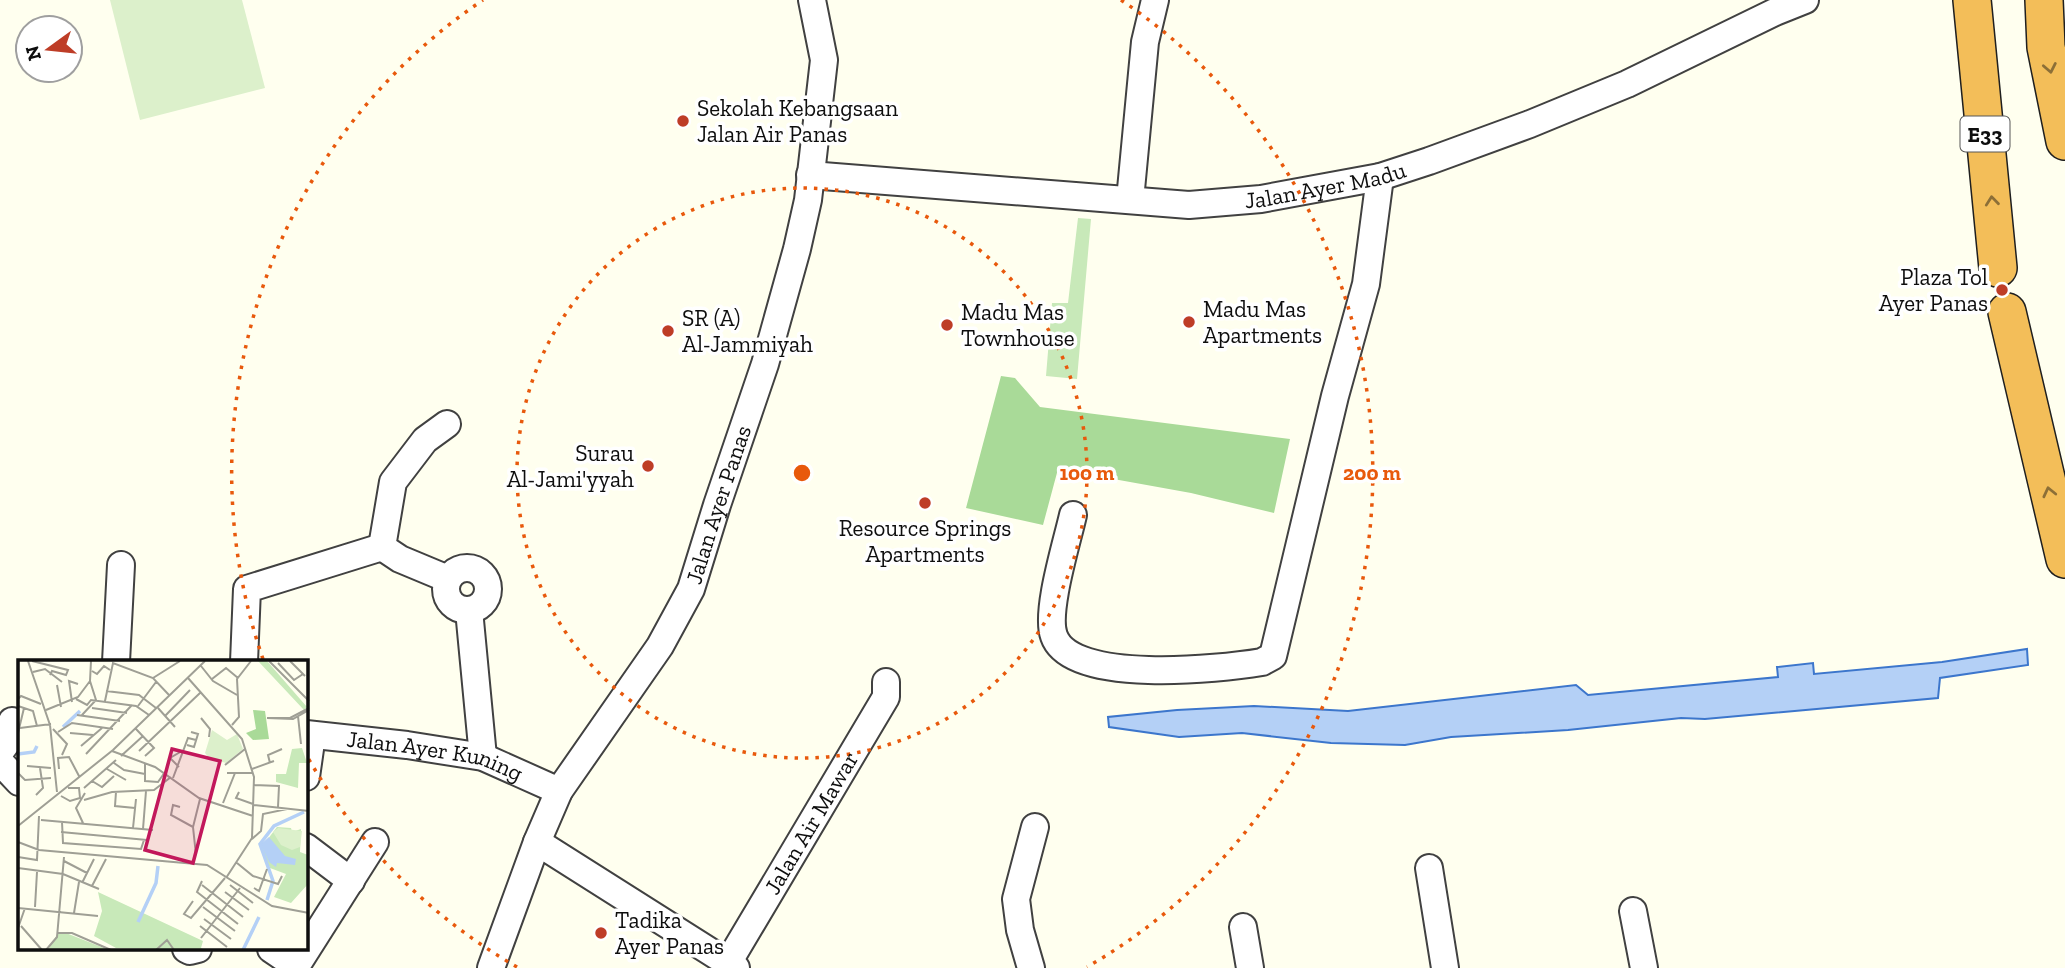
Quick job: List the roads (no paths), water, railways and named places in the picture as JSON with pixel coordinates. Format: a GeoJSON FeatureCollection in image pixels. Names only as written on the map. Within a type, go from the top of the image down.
{"type":"FeatureCollection","features":[{"type":"Feature","properties":{"kind":"highway","name":"E33"},"geometry":{"type":"LineString","coordinates":[[1972,0],[1998,268]]}},
{"type":"Feature","properties":{"kind":"highway"},"geometry":{"type":"LineString","coordinates":[[2043,0],[2046,47],[2065,141]]}},
{"type":"Feature","properties":{"kind":"highway"},"geometry":{"type":"LineString","coordinates":[[2007,312],[2065,559]]}},
{"type":"Feature","properties":{"kind":"street","name":"Jalan Ayer Panas"},"geometry":{"type":"LineString","coordinates":[[491,968],[537,842],[559,791],[660,646],[691,589],[765,364],[808,200],[824,60],[812,0]]}},
{"type":"Feature","properties":{"kind":"street"},"geometry":{"type":"LineString","coordinates":[[1130,200],[1145,43],[1155,0]]}},
{"type":"Feature","properties":{"kind":"street","name":"Jalan Ayer Madu"},"geometry":{"type":"LineString","coordinates":[[810,175],[1189,205],[1261,199],[1380,177],[1530,124],[1602,94],[1773,6],[1805,0]]}},
{"type":"Feature","properties":{"kind":"street"},"geometry":{"type":"LineString","coordinates":[[1073,515],[1051,611],[1054,637],[1068,655],[1113,668],[1184,671],[1262,662],[1273,656],[1335,396],[1366,284],[1380,177]]}},
{"type":"Feature","properties":{"kind":"street"},"geometry":{"type":"LineString","coordinates":[[382,547],[393,482],[425,440],[447,424]]}},
{"type":"Feature","properties":{"kind":"street"},"geometry":{"type":"LineString","coordinates":[[244,660],[247,589],[382,547],[448,579]]}},
{"type":"Feature","properties":{"kind":"street"},"geometry":{"type":"LineString","coordinates":[[116,660],[121,565]]}},
{"type":"Feature","properties":{"kind":"street"},"geometry":{"type":"LineString","coordinates":[[466,567],[473,568],[484,576],[488,590],[486,598],[482,604],[463,610],[451,603],[446,592],[448,579],[452,573],[466,567]]}},
{"type":"Feature","properties":{"kind":"street"},"geometry":{"type":"LineString","coordinates":[[469,610],[483,757]]}},
{"type":"Feature","properties":{"kind":"street","name":"Jalan Air Mawar"},"geometry":{"type":"LineString","coordinates":[[732,966],[824,798],[886,697],[886,682]]}},
{"type":"Feature","properties":{"kind":"street"},"geometry":{"type":"LineString","coordinates":[[0,752],[8,741],[10,720]]}},
{"type":"Feature","properties":{"kind":"street","name":"Jalan Ayer Kuning"},"geometry":{"type":"LineString","coordinates":[[309,735],[407,745],[483,757],[559,791]]}},
{"type":"Feature","properties":{"kind":"street"},"geometry":{"type":"LineString","coordinates":[[0,762],[18,781]]}},
{"type":"Feature","properties":{"kind":"street"},"geometry":{"type":"LineString","coordinates":[[1031,968],[1020,930],[1016,899],[1035,827]]}},
{"type":"Feature","properties":{"kind":"street"},"geometry":{"type":"LineString","coordinates":[[308,947],[375,842]]}},
{"type":"Feature","properties":{"kind":"street"},"geometry":{"type":"LineString","coordinates":[[537,842],[732,966]]}},
{"type":"Feature","properties":{"kind":"street"},"geometry":{"type":"LineString","coordinates":[[308,849],[351,881]]}},
{"type":"Feature","properties":{"kind":"street"},"geometry":{"type":"LineString","coordinates":[[1429,868],[1445,968]]}},
{"type":"Feature","properties":{"kind":"street"},"geometry":{"type":"LineString","coordinates":[[1633,911],[1644,968]]}},
{"type":"Feature","properties":{"kind":"street"},"geometry":{"type":"LineString","coordinates":[[1243,927],[1250,968]]}},
{"type":"Feature","properties":{"kind":"street"},"geometry":{"type":"LineString","coordinates":[[272,950],[295,967],[306,950]]}},
{"type":"Feature","properties":{"kind":"water"},"geometry":{"type":"Polygon","coordinates":[[[2027,649],[2028,665],[1940,678],[1938,698],[1705,719],[1681,718],[1568,730],[1451,737],[1405,745],[1331,743],[1242,733],[1179,737],[1109,727],[1108,717],[1254,706],[1348,711],[1576,685],[1588,695],[1778,677],[1777,667],[1813,663],[1814,674],[1942,662],[2027,649]]]}},
{"type":"Feature","properties":{"kind":"place","name":"Sekolah Kebangsaan Jalan Air Panas"},"geometry":{"type":"Point","coordinates":[683,121]}},
{"type":"Feature","properties":{"kind":"place","name":"Plaza Tol Ayer Panas"},"geometry":{"type":"Point","coordinates":[2002,290]}},
{"type":"Feature","properties":{"kind":"place","name":"Madu Mas Apartments"},"geometry":{"type":"Point","coordinates":[1189,322]}},
{"type":"Feature","properties":{"kind":"place","name":"Madu Mas Townhouse"},"geometry":{"type":"Point","coordinates":[947,325]}},
{"type":"Feature","properties":{"kind":"place","name":"SR (A) Al-Jammiyah"},"geometry":{"type":"Point","coordinates":[668,331]}},
{"type":"Feature","properties":{"kind":"place","name":"Surau Al-Jami'yyah"},"geometry":{"type":"Point","coordinates":[648,466]}},
{"type":"Feature","properties":{"kind":"place","name":"Resource Springs Apartments"},"geometry":{"type":"Point","coordinates":[925,503]}},
{"type":"Feature","properties":{"kind":"place","name":"Tadika Ayer Panas"},"geometry":{"type":"Point","coordinates":[601,933]}}]}
